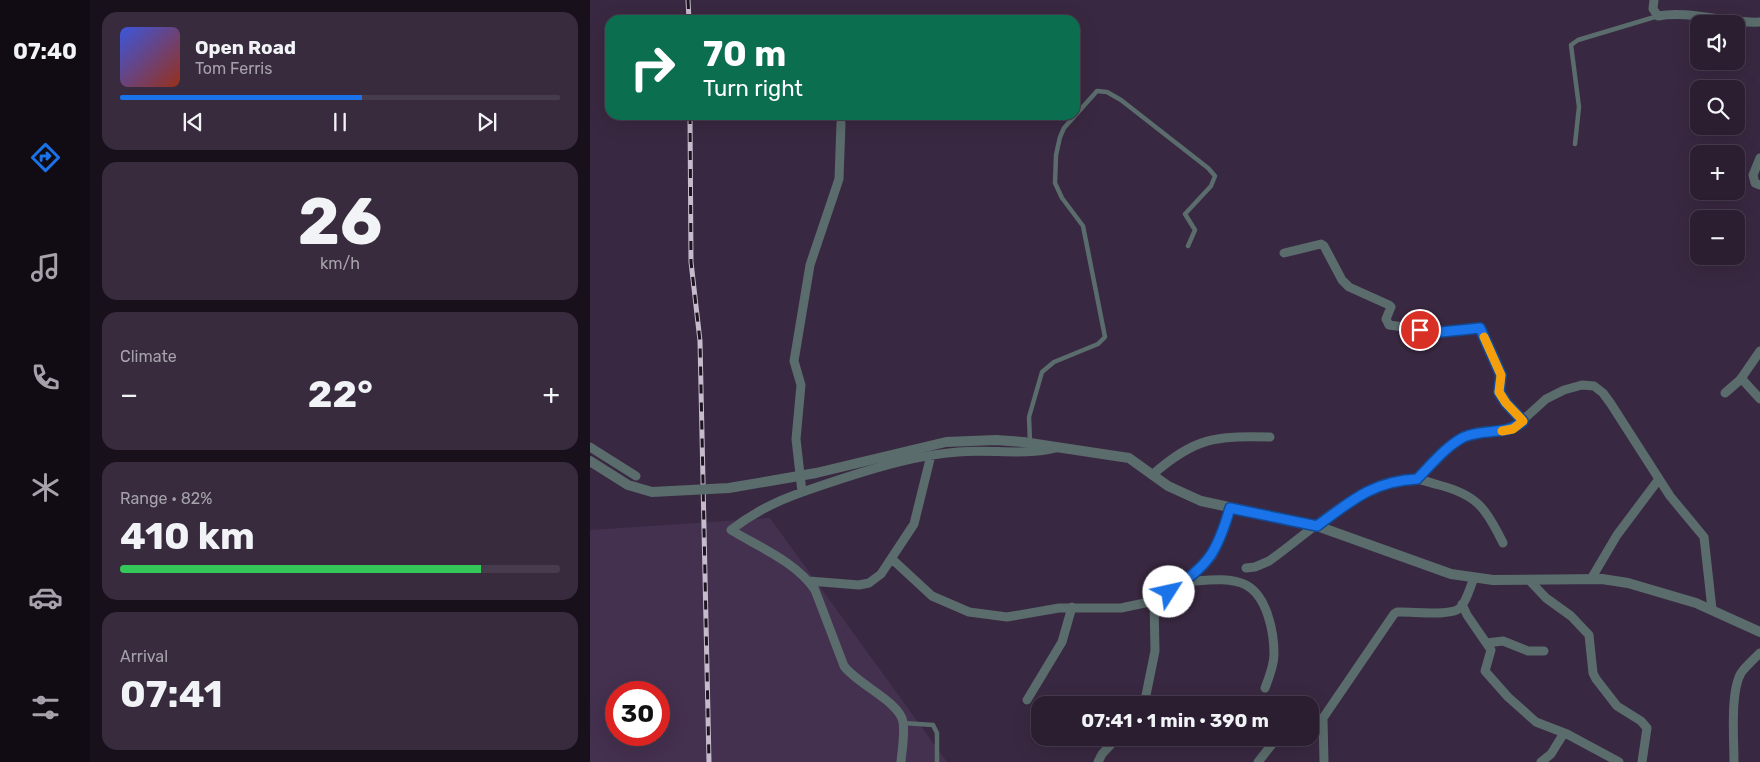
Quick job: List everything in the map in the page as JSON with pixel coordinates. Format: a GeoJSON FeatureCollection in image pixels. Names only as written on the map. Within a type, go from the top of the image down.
{"type":"FeatureCollection","features":[{"type":"Feature","properties":{"kind":"street"},"geometry":{"type":"LineString","coordinates":[[1654,0],[1653,9],[1658,16],[1678,14],[1722,21],[1760,22]]}},
{"type":"Feature","properties":{"kind":"street"},"geometry":{"type":"LineString","coordinates":[[802,492],[796,439],[801,385],[794,361],[810,265],[839,179],[841,123]]}},
{"type":"Feature","properties":{"kind":"street"},"geometry":{"type":"LineString","coordinates":[[1760,158],[1753,175],[1754,181],[1760,185]]}},
{"type":"Feature","properties":{"kind":"street"},"geometry":{"type":"LineString","coordinates":[[1284,253],[1321,244],[1324,246],[1342,280],[1349,287],[1391,307],[1386,319],[1389,325],[1441,332],[1480,328],[1501,375],[1499,392],[1506,403],[1523,421]]}},
{"type":"Feature","properties":{"kind":"street"},"geometry":{"type":"LineString","coordinates":[[1725,393],[1741,378],[1760,351]]}},
{"type":"Feature","properties":{"kind":"street"},"geometry":{"type":"LineString","coordinates":[[1741,378],[1760,399]]}},
{"type":"Feature","properties":{"kind":"street"},"geometry":{"type":"LineString","coordinates":[[1417,479],[1452,445],[1463,438],[1478,432],[1513,429],[1546,399],[1582,385],[1594,386],[1599,389],[1611,404],[1659,479],[1704,537],[1712,609]]}},
{"type":"Feature","properties":{"kind":"street"},"geometry":{"type":"LineString","coordinates":[[1152,475],[1186,448],[1212,438],[1270,437]]}},
{"type":"Feature","properties":{"kind":"street"},"geometry":{"type":"LineString","coordinates":[[590,462],[628,485],[652,492],[728,488],[816,472],[946,442],[996,440],[1027,443],[1129,458],[1152,475],[1185,494],[1202,501],[1317,526],[1451,574],[1474,578],[1529,580],[1591,579],[1645,587],[1712,609],[1760,632]]}},
{"type":"Feature","properties":{"kind":"street"},"geometry":{"type":"LineString","coordinates":[[590,447],[636,476]]}},
{"type":"Feature","properties":{"kind":"street"},"geometry":{"type":"LineString","coordinates":[[901,762],[904,723],[897,709],[858,681],[844,666],[815,590],[809,581],[788,564],[731,530],[769,504],[880,466],[931,455],[975,451],[1030,452],[1056,448]]}},
{"type":"Feature","properties":{"kind":"street"},"geometry":{"type":"LineString","coordinates":[[809,581],[852,585],[869,582],[881,574],[914,524],[931,455]]}},
{"type":"Feature","properties":{"kind":"street"},"geometry":{"type":"LineString","coordinates":[[1246,568],[1256,567],[1269,561],[1370,489],[1392,482],[1417,479],[1460,490],[1472,498],[1484,511],[1503,543]]}},
{"type":"Feature","properties":{"kind":"street"},"geometry":{"type":"LineString","coordinates":[[1591,579],[1621,529],[1659,479]]}},
{"type":"Feature","properties":{"kind":"street"},"geometry":{"type":"LineString","coordinates":[[892,559],[932,596],[969,612],[1007,616],[1072,607],[1105,610],[1154,601],[1184,582],[1212,556],[1230,508]]}},
{"type":"Feature","properties":{"kind":"street"},"geometry":{"type":"LineString","coordinates":[[1319,720],[1323,718],[1394,614],[1402,612],[1453,611],[1462,604],[1474,578]]}},
{"type":"Feature","properties":{"kind":"street"},"geometry":{"type":"LineString","coordinates":[[1184,582],[1230,580],[1246,585],[1254,592],[1265,608],[1269,619],[1274,654],[1266,688]]}},
{"type":"Feature","properties":{"kind":"street"},"geometry":{"type":"LineString","coordinates":[[1529,580],[1546,598],[1571,616],[1589,635],[1593,673],[1596,678],[1617,706],[1647,728],[1642,762]]}},
{"type":"Feature","properties":{"kind":"street"},"geometry":{"type":"LineString","coordinates":[[1146,696],[1155,651],[1154,601]]}},
{"type":"Feature","properties":{"kind":"street"},"geometry":{"type":"LineString","coordinates":[[1462,604],[1467,615],[1492,650],[1484,668],[1487,675],[1536,722],[1564,733],[1619,762]]}},
{"type":"Feature","properties":{"kind":"street"},"geometry":{"type":"LineString","coordinates":[[1026,700],[1062,642],[1069,625],[1072,607]]}},
{"type":"Feature","properties":{"kind":"street"},"geometry":{"type":"LineString","coordinates":[[1487,643],[1504,641],[1528,651],[1544,651]]}},
{"type":"Feature","properties":{"kind":"street"},"geometry":{"type":"LineString","coordinates":[[1734,762],[1733,728],[1738,681],[1744,669],[1760,653]]}},
{"type":"Feature","properties":{"kind":"street"},"geometry":{"type":"LineString","coordinates":[[1323,718],[1324,762]]}},
{"type":"Feature","properties":{"kind":"street"},"geometry":{"type":"LineString","coordinates":[[1541,762],[1551,754],[1564,733]]}},
{"type":"Feature","properties":{"kind":"street"},"geometry":{"type":"LineString","coordinates":[[1098,762],[1110,746]]}},
{"type":"Feature","properties":{"kind":"street"},"geometry":{"type":"LineString","coordinates":[[1258,762],[1271,746]]}},
{"type":"Feature","properties":{"kind":"lane"},"geometry":{"type":"LineString","coordinates":[[1575,144],[1579,107],[1571,45],[1578,40],[1658,16]]}},
{"type":"Feature","properties":{"kind":"lane"},"geometry":{"type":"LineString","coordinates":[[1080,110],[1097,90],[1108,92],[1208,168],[1215,176],[1211,186],[1185,214],[1195,230],[1188,246]]}},
{"type":"Feature","properties":{"kind":"lane"},"geometry":{"type":"LineString","coordinates":[[1027,443],[1029,417],[1042,372],[1054,362],[1098,344],[1105,337],[1092,263],[1083,226],[1062,198],[1055,183],[1056,155],[1060,138],[1064,128],[1071,120]]}},
{"type":"Feature","properties":{"kind":"lane"},"geometry":{"type":"LineString","coordinates":[[904,723],[934,725],[937,732],[937,762]]}},
{"type":"Feature","properties":{"kind":"shaded area"},"geometry":{"type":"Polygon","coordinates":[[[770,518],[947,762],[590,762],[590,530],[770,518]]]}},
{"type":"Feature","properties":{"kind":"railway"},"geometry":{"type":"LineString","coordinates":[[688,0],[689,15]]}},
{"type":"Feature","properties":{"kind":"railway"},"geometry":{"type":"LineString","coordinates":[[690,120],[691,262],[700,341],[709,762]]}},
{"type":"Feature","properties":{"kind":"slow traffic"},"geometry":{"type":"LineString","coordinates":[[1484,337],[1488,350],[1501,375],[1499,392],[1506,403],[1523,421],[1513,429],[1502,431]]}},
{"type":"Feature","properties":{"kind":"route"},"geometry":{"type":"LineString","coordinates":[[1169,592],[1202,567],[1212,556],[1219,542],[1230,508],[1317,526],[1370,489],[1384,483],[1417,479],[1452,445],[1463,438],[1478,432],[1513,429],[1523,421],[1506,403],[1499,392],[1501,375],[1488,350],[1480,328],[1475,327],[1448,332],[1420,330]]}}]}
